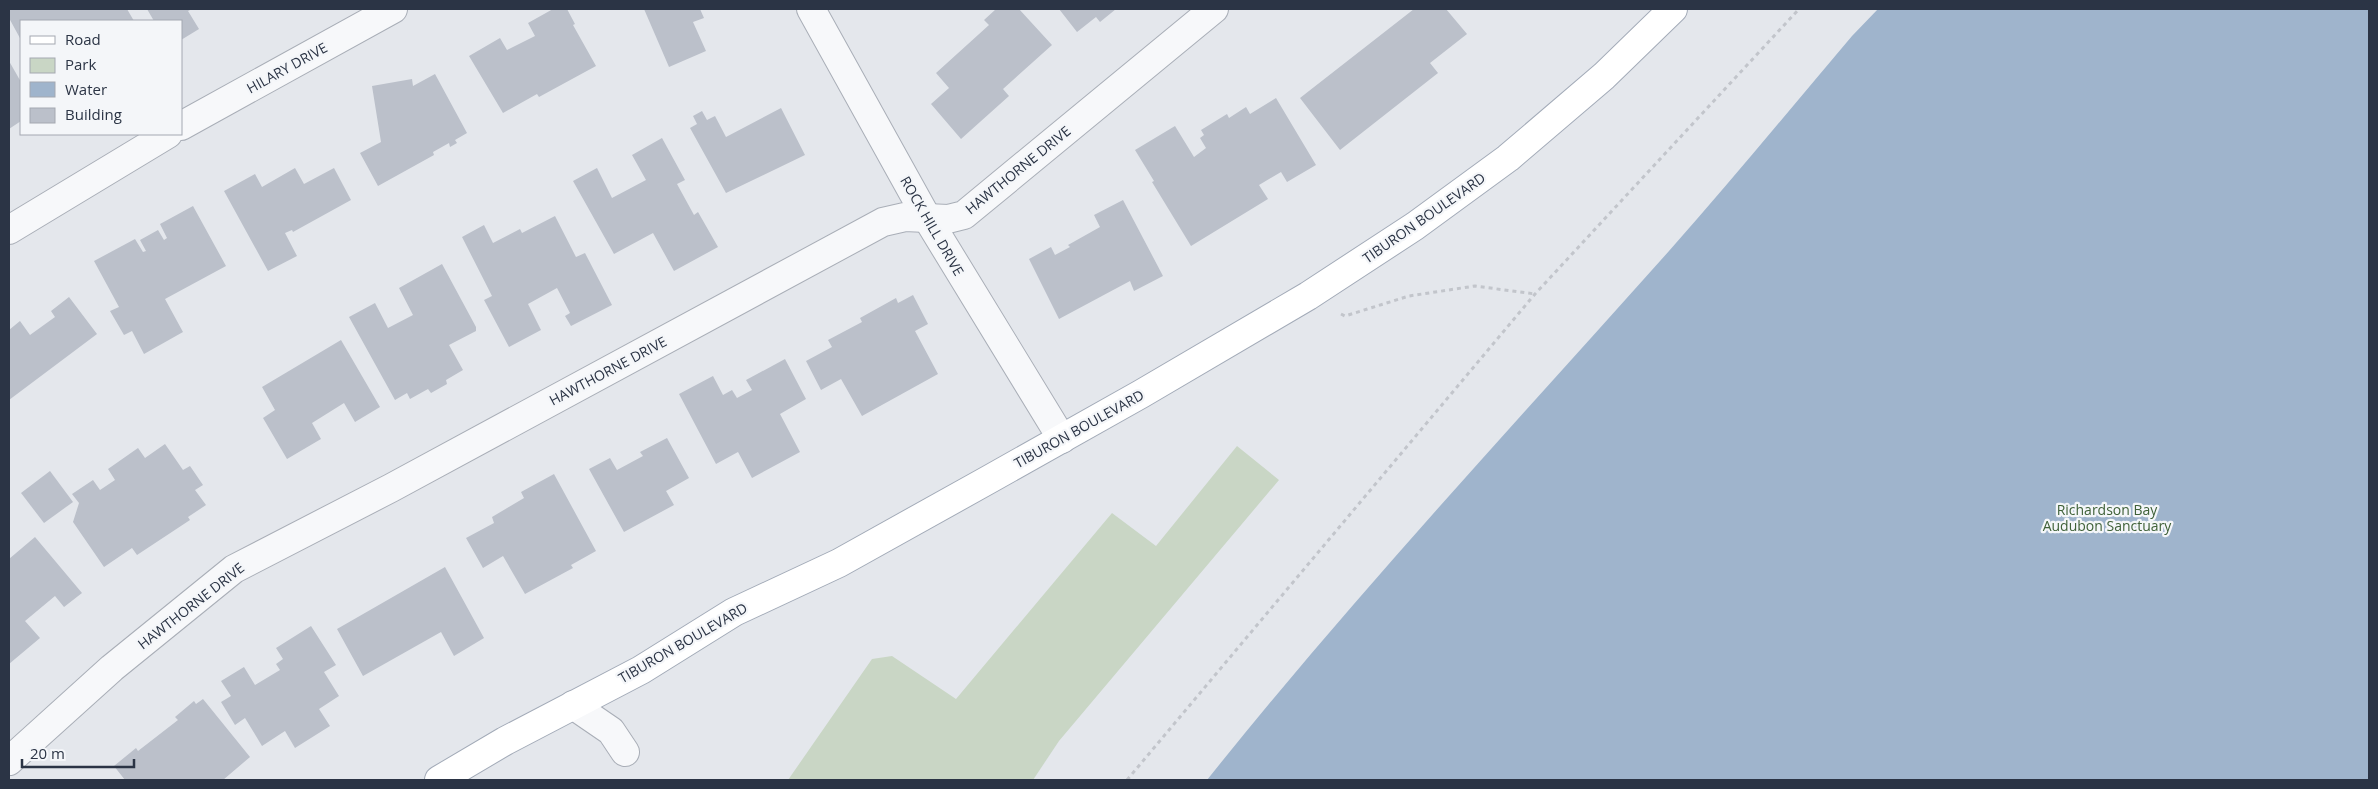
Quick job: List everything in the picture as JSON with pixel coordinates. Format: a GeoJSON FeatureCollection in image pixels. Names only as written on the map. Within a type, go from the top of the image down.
{"type":"FeatureCollection","features":[{"type":"Feature","properties":{"kind":"main road","name":"TIBURON BOULEVARD"},"geometry":{"type":"LineString","coordinates":[[439,780],[505,741],[641,670],[734,612],[839,563],[1062,439],[1308,296],[1416,226],[1508,158],[1604,76],[1672,9]]}},
{"type":"Feature","properties":{"kind":"street","name":"HILARY DRIVE"},"geometry":{"type":"LineString","coordinates":[[182,125],[393,9]]}},
{"type":"Feature","properties":{"kind":"street","name":"ROCK HILL DRIVE"},"geometry":{"type":"LineString","coordinates":[[811,9],[926,218],[1062,439]]}},
{"type":"Feature","properties":{"kind":"street","name":"HAWTHORNE DRIVE"},"geometry":{"type":"LineString","coordinates":[[9,761],[112,668],[234,569],[391,488],[883,222],[905,217],[948,219],[964,215],[1214,9]]}},
{"type":"Feature","properties":{"kind":"street"},"geometry":{"type":"LineString","coordinates":[[9,230],[166,135]]}},
{"type":"Feature","properties":{"kind":"street"},"geometry":{"type":"LineString","coordinates":[[573,705],[611,730],[625,752]]}},
{"type":"Feature","properties":{"kind":"path"},"geometry":{"type":"LineString","coordinates":[[1127,780],[1536,294],[1672,143],[1799,9]]}},
{"type":"Feature","properties":{"kind":"path"},"geometry":{"type":"LineString","coordinates":[[1308,296],[1345,316],[1409,296],[1475,286],[1536,294]]}},
{"type":"Feature","properties":{"kind":"green space"},"geometry":{"type":"Polygon","coordinates":[[[1237,446],[1279,480],[1059,741],[1033,780],[788,780],[872,659],[892,656],[956,699],[1112,513],[1156,546],[1237,446]]]}},
{"type":"Feature","properties":{"kind":"water","name":"Richardson Bay Audubon Sanctuary"},"geometry":{"type":"Polygon","coordinates":[[[1878,9],[2369,9],[2369,780],[1207,780],[1376,578],[1669,251],[1852,36],[1878,9]]]}},
{"type":"Feature","properties":{"kind":"building"},"geometry":{"type":"Polygon","coordinates":[[[9,9],[127,9],[133,20],[20,20],[20,38],[9,18],[9,9]]]}},
{"type":"Feature","properties":{"kind":"building"},"geometry":{"type":"Polygon","coordinates":[[[147,9],[192,9],[188,11],[199,29],[182,39],[182,20],[153,20],[147,9]]]}},
{"type":"Feature","properties":{"kind":"building"},"geometry":{"type":"Polygon","coordinates":[[[553,9],[567,9],[575,24],[573,25],[596,66],[539,97],[537,94],[503,113],[469,56],[500,38],[507,50],[535,36],[528,23],[553,9]]]}},
{"type":"Feature","properties":{"kind":"building"},"geometry":{"type":"Polygon","coordinates":[[[644,9],[700,9],[704,18],[693,22],[706,51],[669,67],[644,9]]]}},
{"type":"Feature","properties":{"kind":"building"},"geometry":{"type":"Polygon","coordinates":[[[996,9],[1019,9],[1052,45],[1003,89],[1009,96],[961,139],[931,104],[949,88],[936,73],[989,25],[984,20],[996,9]]]}},
{"type":"Feature","properties":{"kind":"building"},"geometry":{"type":"Polygon","coordinates":[[[1059,9],[1116,9],[1100,22],[1096,17],[1077,32],[1059,9]]]}},
{"type":"Feature","properties":{"kind":"building"},"geometry":{"type":"Polygon","coordinates":[[[1414,9],[1446,9],[1467,34],[1430,63],[1438,73],[1340,150],[1300,98],[1414,9]]]}},
{"type":"Feature","properties":{"kind":"building"},"geometry":{"type":"Polygon","coordinates":[[[9,61],[20,80],[20,122],[9,129],[9,61]]]}},
{"type":"Feature","properties":{"kind":"building"},"geometry":{"type":"Polygon","coordinates":[[[435,74],[467,133],[455,140],[457,143],[450,147],[449,143],[433,152],[434,155],[378,186],[360,153],[381,142],[372,86],[412,79],[413,86],[435,74]]]}},
{"type":"Feature","properties":{"kind":"building"},"geometry":{"type":"Polygon","coordinates":[[[1276,98],[1316,165],[1287,182],[1281,172],[1259,185],[1268,199],[1191,246],[1135,150],[1175,126],[1194,157],[1206,148],[1200,138],[1204,135],[1201,130],[1227,114],[1229,118],[1246,107],[1250,114],[1276,98]]]}},
{"type":"Feature","properties":{"kind":"building"},"geometry":{"type":"Polygon","coordinates":[[[781,108],[805,155],[726,193],[690,128],[697,124],[693,116],[702,111],[707,120],[715,116],[726,137],[781,108]]]}},
{"type":"Feature","properties":{"kind":"building"},"geometry":{"type":"Polygon","coordinates":[[[662,138],[685,180],[677,184],[694,215],[698,212],[718,247],[674,271],[653,233],[614,254],[573,181],[597,168],[612,198],[646,180],[632,155],[662,138]]]}},
{"type":"Feature","properties":{"kind":"building"},"geometry":{"type":"Polygon","coordinates":[[[295,168],[304,184],[334,168],[351,200],[293,232],[292,230],[285,233],[297,256],[268,271],[224,191],[255,174],[262,187],[295,168]]]}},
{"type":"Feature","properties":{"kind":"building"},"geometry":{"type":"Polygon","coordinates":[[[1123,200],[1163,276],[1134,291],[1130,281],[1059,319],[1029,259],[1051,247],[1055,255],[1070,247],[1068,245],[1100,227],[1094,215],[1123,200]]]}},
{"type":"Feature","properties":{"kind":"building"},"geometry":{"type":"Polygon","coordinates":[[[193,206],[226,266],[165,299],[183,332],[144,354],[132,331],[124,335],[110,311],[119,307],[94,261],[135,239],[143,252],[146,251],[140,240],[158,230],[164,240],[167,238],[160,224],[193,206]]]}},
{"type":"Feature","properties":{"kind":"building"},"geometry":{"type":"Polygon","coordinates":[[[555,216],[576,257],[585,253],[612,305],[571,326],[565,316],[570,313],[557,288],[528,304],[541,330],[509,347],[484,300],[492,296],[462,237],[484,225],[493,243],[520,229],[522,233],[555,216]]]}},
{"type":"Feature","properties":{"kind":"building"},"geometry":{"type":"Polygon","coordinates":[[[442,264],[476,327],[476,331],[449,345],[463,370],[446,380],[447,384],[431,393],[428,389],[410,399],[407,393],[395,400],[349,317],[375,303],[388,328],[413,315],[399,288],[442,264]]]}},
{"type":"Feature","properties":{"kind":"building"},"geometry":{"type":"Polygon","coordinates":[[[913,295],[928,324],[915,331],[938,374],[862,416],[841,379],[821,390],[806,361],[832,347],[828,340],[862,322],[860,318],[896,298],[898,303],[913,295]]]}},
{"type":"Feature","properties":{"kind":"building"},"geometry":{"type":"Polygon","coordinates":[[[69,297],[97,334],[9,400],[9,330],[20,321],[30,335],[55,317],[51,311],[69,297]]]}},
{"type":"Feature","properties":{"kind":"building"},"geometry":{"type":"Polygon","coordinates":[[[341,340],[380,407],[355,422],[344,403],[312,423],[321,439],[287,459],[263,418],[275,410],[262,387],[341,340]]]}},
{"type":"Feature","properties":{"kind":"building"},"geometry":{"type":"Polygon","coordinates":[[[785,359],[806,399],[780,414],[800,452],[752,478],[738,452],[716,464],[679,394],[713,376],[723,395],[732,390],[737,398],[752,390],[746,380],[785,359]]]}},
{"type":"Feature","properties":{"kind":"building"},"geometry":{"type":"Polygon","coordinates":[[[667,438],[689,478],[666,491],[674,505],[624,532],[589,469],[610,458],[617,470],[643,456],[640,452],[667,438]]]}},
{"type":"Feature","properties":{"kind":"building"},"geometry":{"type":"Polygon","coordinates":[[[165,444],[183,470],[190,466],[203,485],[195,490],[206,505],[188,517],[190,520],[137,555],[132,548],[104,567],[73,522],[79,503],[72,494],[93,480],[100,490],[115,480],[108,469],[138,448],[145,458],[165,444]]]}},
{"type":"Feature","properties":{"kind":"building"},"geometry":{"type":"Polygon","coordinates":[[[50,471],[73,502],[44,523],[21,493],[50,471]]]}},
{"type":"Feature","properties":{"kind":"building"},"geometry":{"type":"Polygon","coordinates":[[[554,474],[596,551],[571,565],[573,568],[525,594],[503,556],[483,568],[466,538],[494,523],[492,517],[524,498],[521,492],[554,474]]]}},
{"type":"Feature","properties":{"kind":"building"},"geometry":{"type":"Polygon","coordinates":[[[35,537],[82,593],[64,607],[55,596],[25,621],[40,638],[9,664],[9,559],[35,537]]]}},
{"type":"Feature","properties":{"kind":"building"},"geometry":{"type":"Polygon","coordinates":[[[445,567],[484,638],[454,656],[441,632],[363,676],[337,629],[445,567]]]}},
{"type":"Feature","properties":{"kind":"building"},"geometry":{"type":"Polygon","coordinates":[[[311,626],[336,665],[324,672],[339,696],[319,709],[330,726],[295,748],[285,731],[262,746],[245,718],[235,725],[221,702],[231,696],[221,681],[244,667],[255,685],[280,670],[276,664],[283,659],[276,648],[311,626]]]}},
{"type":"Feature","properties":{"kind":"building"},"geometry":{"type":"Polygon","coordinates":[[[203,699],[250,757],[223,780],[125,780],[114,766],[136,748],[138,751],[178,720],[175,717],[194,701],[196,704],[203,699]]]}}]}
